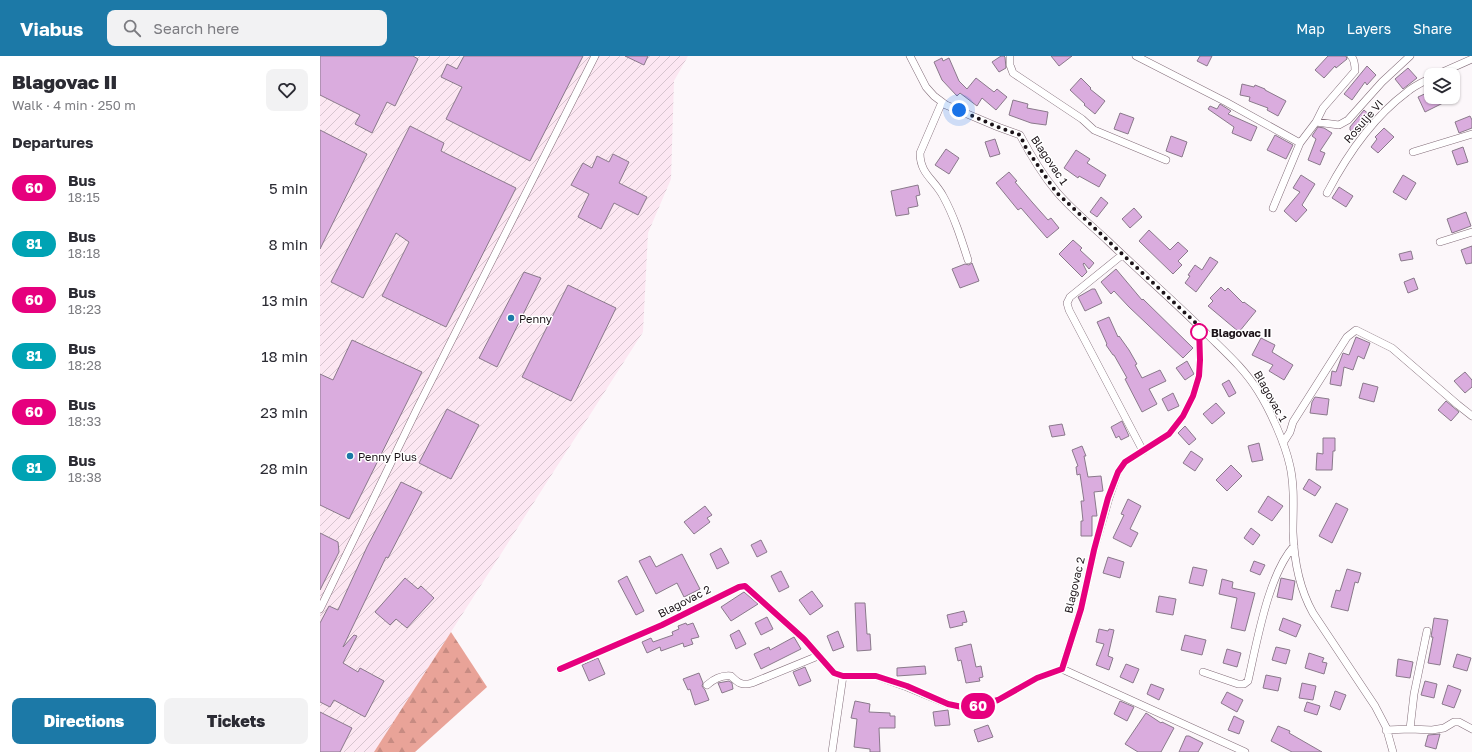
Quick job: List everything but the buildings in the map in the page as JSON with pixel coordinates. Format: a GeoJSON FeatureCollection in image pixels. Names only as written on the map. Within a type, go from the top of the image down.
{"type":"FeatureCollection","features":[{"type":"Feature","properties":{"kind":"street"},"geometry":{"type":"LineString","coordinates":[[320,609],[420,403],[594,56]]}},
{"type":"Feature","properties":{"kind":"street","name":"Blagovac 1"},"geometry":{"type":"LineString","coordinates":[[910,56],[926,87],[934,96],[946,105],[1020,135],[1026,148],[1056,192],[1199,326],[1244,371],[1258,392],[1283,443],[1290,466],[1294,546],[1299,582],[1313,613],[1367,693],[1386,730],[1392,752]]}},
{"type":"Feature","properties":{"kind":"street"},"geometry":{"type":"LineString","coordinates":[[1010,56],[1010,65],[1013,73],[1082,119],[1094,130],[1166,160]]}},
{"type":"Feature","properties":{"kind":"street"},"geometry":{"type":"LineString","coordinates":[[1136,56],[1226,102],[1300,143]]}},
{"type":"Feature","properties":{"kind":"street"},"geometry":{"type":"LineString","coordinates":[[1273,208],[1300,143],[1316,122],[1323,108],[1355,71],[1355,65],[1351,56]]}},
{"type":"Feature","properties":{"kind":"street"},"geometry":{"type":"LineString","coordinates":[[1316,122],[1339,125],[1348,120],[1382,82],[1410,56]]}},
{"type":"Feature","properties":{"kind":"street"},"geometry":{"type":"LineString","coordinates":[[1452,68],[1472,59]]}},
{"type":"Feature","properties":{"kind":"street","name":"Rosulje VI"},"geometry":{"type":"LineString","coordinates":[[1327,193],[1342,164],[1368,128],[1408,91],[1424,82]]}},
{"type":"Feature","properties":{"kind":"street"},"geometry":{"type":"LineString","coordinates":[[942,102],[920,153],[920,161],[924,173],[942,194],[954,221],[968,260]]}},
{"type":"Feature","properties":{"kind":"street"},"geometry":{"type":"LineString","coordinates":[[1413,152],[1472,134]]}},
{"type":"Feature","properties":{"kind":"street"},"geometry":{"type":"LineString","coordinates":[[1440,242],[1472,232]]}},
{"type":"Feature","properties":{"kind":"street"},"geometry":{"type":"LineString","coordinates":[[1122,255],[1070,297],[1067,303],[1069,310],[1143,451]]}},
{"type":"Feature","properties":{"kind":"street","name":"Blagovac 2"},"geometry":{"type":"LineString","coordinates":[[1062,669],[1081,609],[1094,550],[1108,498],[1118,472],[1125,462],[1169,434],[1183,416],[1193,396],[1199,376],[1199,326]]}},
{"type":"Feature","properties":{"kind":"street"},"geometry":{"type":"LineString","coordinates":[[1283,443],[1290,432],[1293,422],[1348,337],[1356,330],[1392,348],[1472,416]]}},
{"type":"Feature","properties":{"kind":"street"},"geometry":{"type":"LineString","coordinates":[[1203,672],[1238,684],[1244,684],[1248,681],[1270,593],[1286,554],[1294,546]]}},
{"type":"Feature","properties":{"kind":"street","name":"Blagovac 2"},"geometry":{"type":"LineString","coordinates":[[560,669],[662,625],[739,587],[745,586],[799,634],[834,673],[843,676]]}},
{"type":"Feature","properties":{"kind":"street"},"geometry":{"type":"LineString","coordinates":[[1410,729],[1414,694],[1427,631]]}},
{"type":"Feature","properties":{"kind":"street"},"geometry":{"type":"LineString","coordinates":[[707,684],[726,675],[731,676],[738,683],[746,684],[818,656]]}},
{"type":"Feature","properties":{"kind":"street"},"geometry":{"type":"LineString","coordinates":[[832,752],[843,676],[876,676],[907,686],[948,704],[962,707],[977,706],[998,700],[1037,678],[1062,669],[1245,752]]}},
{"type":"Feature","properties":{"kind":"street"},"geometry":{"type":"LineString","coordinates":[[1386,730],[1432,730],[1444,728],[1454,722],[1459,722],[1472,729]]}},
{"type":"Feature","properties":{"kind":"shaded area"},"geometry":{"type":"Polygon","coordinates":[[[320,56],[688,56],[674,81],[671,179],[648,233],[643,332],[374,752],[320,752],[320,56]]]}},
{"type":"Feature","properties":{"kind":"green space"},"geometry":{"type":"Polygon","coordinates":[[[451,632],[487,687],[415,752],[374,752],[451,632]]]}},
{"type":"Feature","properties":{"kind":"bus line","name":"60"},"geometry":{"type":"LineString","coordinates":[[560,669],[662,625],[716,597],[745,586],[775,611],[804,639],[834,673],[843,676],[876,676],[907,686],[948,704],[962,707],[977,706],[998,700],[1037,678],[1062,669],[1081,609],[1094,550],[1108,498],[1118,472],[1120,467],[1125,462],[1169,434],[1183,416],[1193,396],[1199,376],[1199,326]]}},
{"type":"Feature","properties":{"kind":"place","name":"Penny"},"geometry":{"type":"Point","coordinates":[511,318]}},
{"type":"Feature","properties":{"kind":"place","name":"Blagovac II"},"geometry":{"type":"Point","coordinates":[1199,332]}},
{"type":"Feature","properties":{"kind":"place","name":"Penny Plus"},"geometry":{"type":"Point","coordinates":[350,456]}},
{"type":"Feature","properties":{"kind":"route"},"geometry":{"type":"LineString","coordinates":[[959,110],[1020,135],[1026,148],[1056,192],[1199,326],[1199,337],[1199,332]]}}]}
